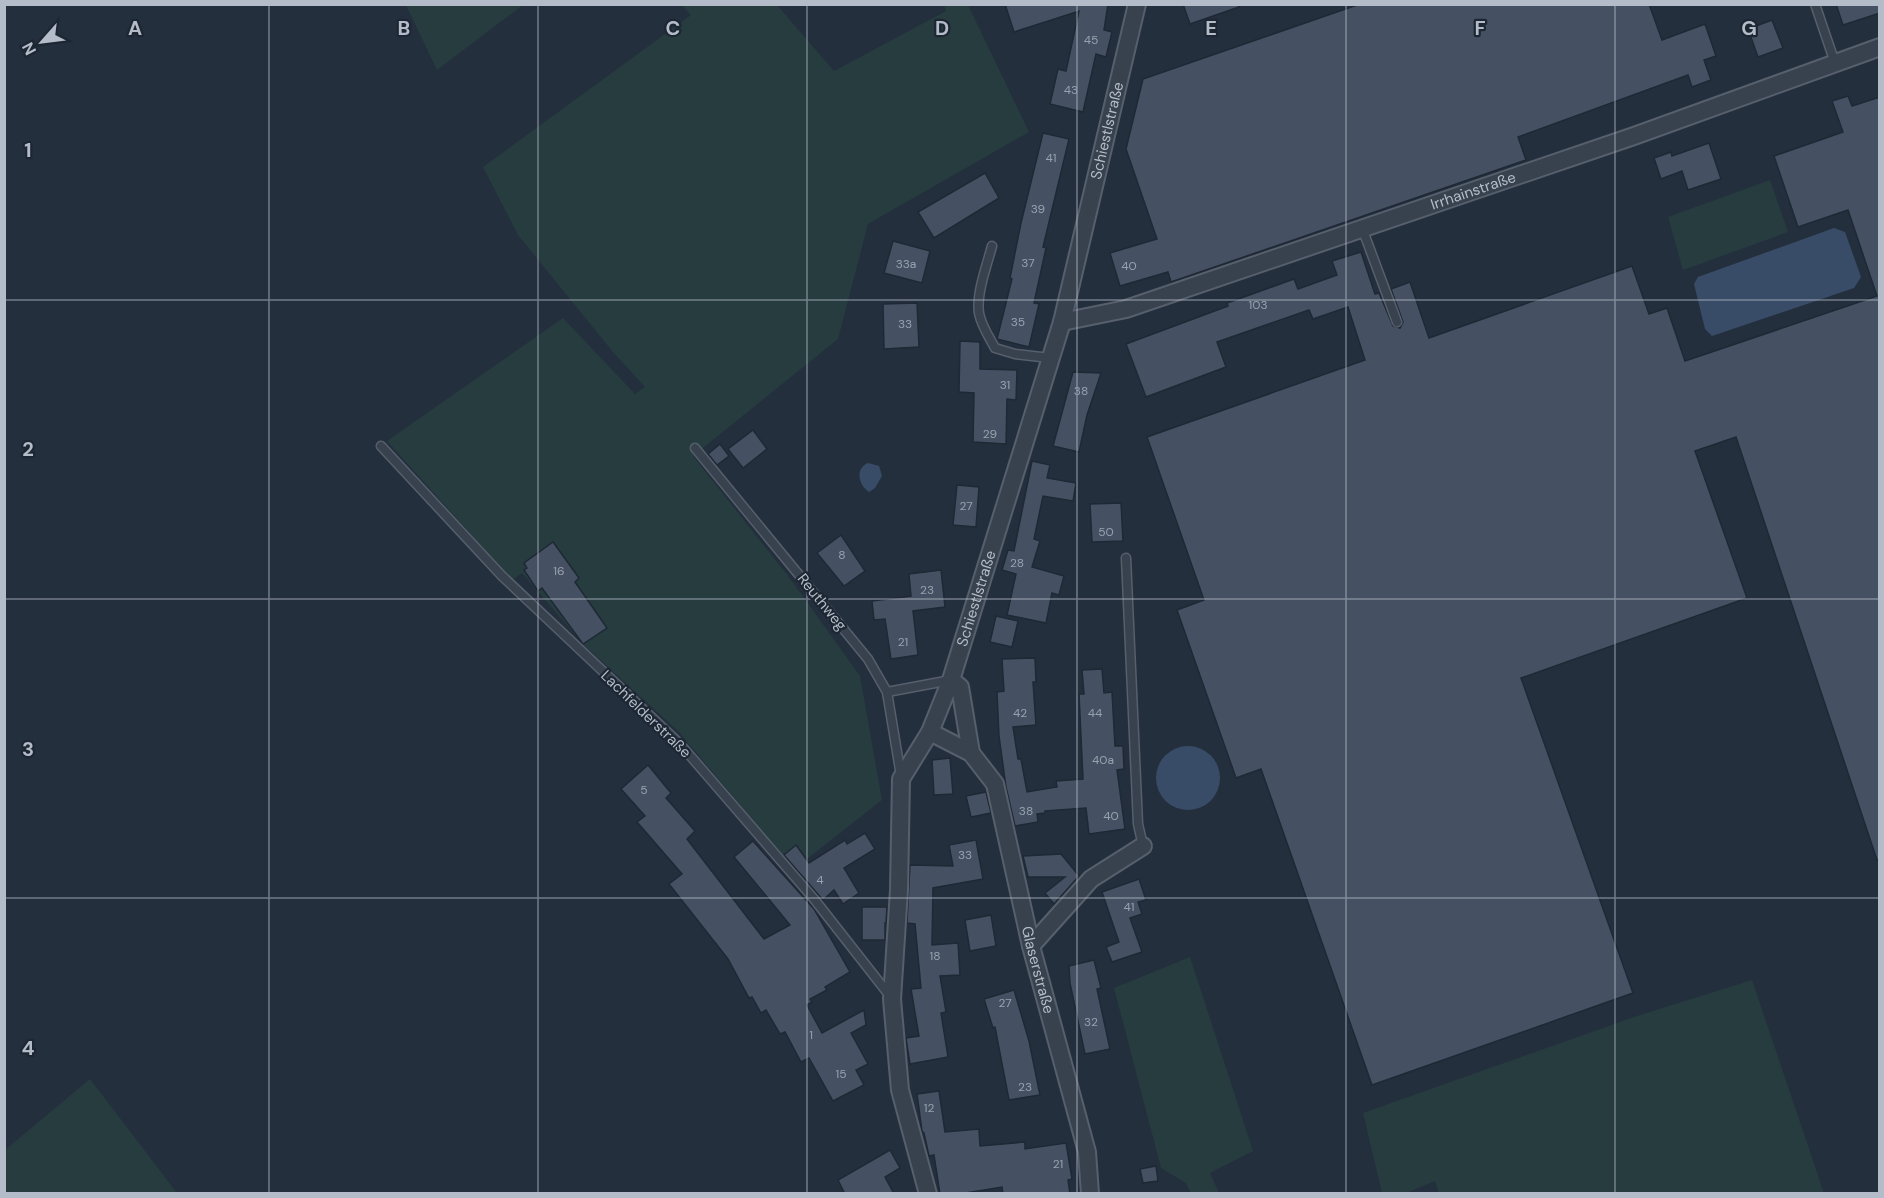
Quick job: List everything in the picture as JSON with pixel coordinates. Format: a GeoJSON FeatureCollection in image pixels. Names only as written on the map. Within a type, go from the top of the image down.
{"type":"FeatureCollection","features":[{"type":"Feature","properties":{"kind":"street","name":"Schiestlstraße"},"geometry":{"type":"LineString","coordinates":[[901,779],[930,732],[951,680],[1062,322],[1137,4]]}},
{"type":"Feature","properties":{"kind":"street","name":"Irrhainstraße"},"geometry":{"type":"LineString","coordinates":[[1062,322],[1126,309],[1634,136],[1880,47]]}},
{"type":"Feature","properties":{"kind":"street","name":"Glaserstraße"},"geometry":{"type":"LineString","coordinates":[[951,680],[960,687],[971,753]]}},
{"type":"Feature","properties":{"kind":"street","name":"Glaserstraße"},"geometry":{"type":"LineString","coordinates":[[930,732],[971,753],[995,784],[1031,946],[1087,1152],[1090,1194]]}},
{"type":"Feature","properties":{"kind":"street"},"geometry":{"type":"LineString","coordinates":[[901,779],[899,890],[892,999],[900,1090],[928,1194]]}},
{"type":"Feature","properties":{"kind":"street"},"geometry":{"type":"LineString","coordinates":[[1031,946],[1091,879],[1143,846]]}},
{"type":"Feature","properties":{"kind":"lane"},"geometry":{"type":"LineString","coordinates":[[1815,4],[1835,63]]}},
{"type":"Feature","properties":{"kind":"lane"},"geometry":{"type":"LineString","coordinates":[[1362,228],[1397,322]]}},
{"type":"Feature","properties":{"kind":"lane"},"geometry":{"type":"LineString","coordinates":[[992,246],[979,302],[979,312],[995,348],[1015,354],[1050,358]]}},
{"type":"Feature","properties":{"kind":"lane","name":"Lachfelderstraße"},"geometry":{"type":"LineString","coordinates":[[381,446],[502,576],[680,744],[814,898],[892,999]]}},
{"type":"Feature","properties":{"kind":"lane","name":"Reuthweg"},"geometry":{"type":"LineString","coordinates":[[695,448],[868,659],[887,692],[901,779]]}},
{"type":"Feature","properties":{"kind":"lane"},"geometry":{"type":"LineString","coordinates":[[1126,558],[1138,824],[1143,846]]}},
{"type":"Feature","properties":{"kind":"lane"},"geometry":{"type":"LineString","coordinates":[[887,692],[951,680]]}},
{"type":"Feature","properties":{"kind":"green space"},"geometry":{"type":"Polygon","coordinates":[[[406,5],[523,5],[437,70],[406,5]]]}},
{"type":"Feature","properties":{"kind":"green space"},"geometry":{"type":"Polygon","coordinates":[[[682,5],[777,5],[834,71],[946,11],[944,5],[968,5],[1029,132],[868,224],[838,339],[693,456],[789,577],[860,676],[882,800],[794,869],[679,732],[583,644],[522,573],[512,580],[387,441],[563,318],[635,394],[645,387],[613,352],[518,235],[483,167],[691,15],[682,5]]]}},
{"type":"Feature","properties":{"kind":"green space"},"geometry":{"type":"Polygon","coordinates":[[[1770,180],[1788,232],[1683,270],[1668,217],[1770,180]]]}},
{"type":"Feature","properties":{"kind":"green space"},"geometry":{"type":"Polygon","coordinates":[[[1190,957],[1253,1151],[1210,1173],[1219,1193],[1191,1193],[1186,1183],[1161,1168],[1114,988],[1190,957]]]}},
{"type":"Feature","properties":{"kind":"green space"},"geometry":{"type":"Polygon","coordinates":[[[1752,980],[1824,1193],[1439,1194],[1435,1181],[1406,1193],[1382,1193],[1363,1113],[1637,1016],[1752,980]]]}},
{"type":"Feature","properties":{"kind":"green space"},"geometry":{"type":"Polygon","coordinates":[[[90,1079],[177,1193],[5,1193],[5,1150],[90,1079]]]}},
{"type":"Feature","properties":{"kind":"water"},"geometry":{"type":"Polygon","coordinates":[[[1834,228],[1845,232],[1861,277],[1854,288],[1712,336],[1705,329],[1694,284],[1698,277],[1834,228]]]}},
{"type":"Feature","properties":{"kind":"water"},"geometry":{"type":"Polygon","coordinates":[[[868,463],[879,466],[882,476],[875,488],[869,492],[860,481],[861,469],[868,463]]]}},
{"type":"Feature","properties":{"kind":"water"},"geometry":{"type":"Polygon","coordinates":[[[1188,746],[1200,748],[1211,755],[1218,766],[1220,778],[1218,790],[1211,801],[1200,808],[1188,810],[1176,808],[1165,801],[1158,790],[1156,778],[1158,766],[1165,755],[1176,748],[1188,746]]]}},
{"type":"Feature","properties":{"kind":"building"},"geometry":{"type":"Polygon","coordinates":[[[1005,4],[1108,4],[1104,30],[1112,32],[1106,57],[1096,54],[1083,112],[1050,104],[1058,69],[1066,71],[1079,11],[1014,32],[1005,4]]]}},
{"type":"Feature","properties":{"kind":"building"},"geometry":{"type":"Polygon","coordinates":[[[1183,4],[1238,4],[1239,7],[1190,24],[1183,4]]]}},
{"type":"Feature","properties":{"kind":"building"},"geometry":{"type":"Polygon","coordinates":[[[1360,4],[1649,4],[1662,40],[1705,24],[1716,56],[1704,60],[1711,80],[1692,87],[1688,75],[1518,137],[1526,160],[1171,282],[1168,272],[1120,286],[1110,253],[1157,239],[1126,149],[1143,79],[1360,4]]]}},
{"type":"Feature","properties":{"kind":"building"},"geometry":{"type":"Polygon","coordinates":[[[1836,4],[1880,4],[1880,13],[1843,25],[1836,4]]]}},
{"type":"Feature","properties":{"kind":"building"},"geometry":{"type":"Polygon","coordinates":[[[1772,20],[1783,48],[1758,57],[1748,29],[1772,20]]]}},
{"type":"Feature","properties":{"kind":"building"},"geometry":{"type":"Polygon","coordinates":[[[1848,96],[1852,106],[1880,97],[1880,859],[1877,860],[1736,437],[1695,451],[1747,598],[1521,678],[1633,993],[1372,1085],[1261,769],[1236,778],[1177,610],[1204,600],[1147,437],[1365,360],[1348,307],[1313,319],[1309,310],[1217,342],[1226,367],[1146,397],[1126,344],[1294,279],[1298,289],[1337,275],[1332,261],[1361,252],[1375,294],[1379,293],[1393,326],[1400,328],[1403,322],[1391,289],[1410,282],[1429,338],[1632,266],[1649,314],[1667,308],[1685,361],[1877,296],[1848,210],[1798,227],[1774,156],[1843,132],[1832,101],[1848,96]]]}},
{"type":"Feature","properties":{"kind":"building"},"geometry":{"type":"Polygon","coordinates":[[[1043,133],[1069,139],[1043,247],[1046,248],[1034,303],[1039,304],[1029,347],[997,339],[1012,279],[1010,278],[1021,223],[1043,133]]]}},
{"type":"Feature","properties":{"kind":"building"},"geometry":{"type":"Polygon","coordinates":[[[1709,143],[1721,179],[1688,190],[1682,171],[1661,179],[1654,158],[1671,152],[1672,156],[1709,143]]]}},
{"type":"Feature","properties":{"kind":"building"},"geometry":{"type":"Polygon","coordinates":[[[985,173],[999,198],[934,238],[918,212],[985,173]]]}},
{"type":"Feature","properties":{"kind":"building"},"geometry":{"type":"Polygon","coordinates":[[[893,241],[930,251],[922,283],[884,273],[893,241]]]}},
{"type":"Feature","properties":{"kind":"building"},"geometry":{"type":"Polygon","coordinates":[[[917,303],[919,347],[884,349],[883,304],[917,303]]]}},
{"type":"Feature","properties":{"kind":"building"},"geometry":{"type":"Polygon","coordinates":[[[960,341],[980,342],[980,369],[1017,370],[1016,400],[1007,399],[1006,444],[973,442],[974,393],[959,392],[960,341]]]}},
{"type":"Feature","properties":{"kind":"building"},"geometry":{"type":"Polygon","coordinates":[[[1073,372],[1101,373],[1087,415],[1079,452],[1053,446],[1073,372]]]}},
{"type":"Feature","properties":{"kind":"building"},"geometry":{"type":"Polygon","coordinates":[[[753,430],[767,449],[743,468],[728,449],[753,430]]]}},
{"type":"Feature","properties":{"kind":"building"},"geometry":{"type":"Polygon","coordinates":[[[720,444],[729,456],[717,465],[708,454],[720,444]]]}},
{"type":"Feature","properties":{"kind":"building"},"geometry":{"type":"Polygon","coordinates":[[[1032,461],[1050,465],[1047,478],[1076,483],[1073,501],[1043,496],[1034,539],[1040,541],[1032,567],[1064,576],[1059,595],[1052,593],[1046,623],[1007,615],[1016,574],[1002,570],[1008,550],[1014,551],[1032,461]]]}},
{"type":"Feature","properties":{"kind":"building"},"geometry":{"type":"Polygon","coordinates":[[[957,485],[979,487],[976,527],[953,525],[957,485]]]}},
{"type":"Feature","properties":{"kind":"building"},"geometry":{"type":"Polygon","coordinates":[[[1121,503],[1123,541],[1092,542],[1090,504],[1121,503]]]}},
{"type":"Feature","properties":{"kind":"building"},"geometry":{"type":"Polygon","coordinates":[[[841,535],[865,571],[844,586],[817,553],[841,535]]]}},
{"type":"Feature","properties":{"kind":"building"},"geometry":{"type":"Polygon","coordinates":[[[553,542],[579,578],[575,582],[607,628],[583,644],[542,588],[538,591],[524,570],[527,568],[524,563],[553,542]]]}},
{"type":"Feature","properties":{"kind":"building"},"geometry":{"type":"Polygon","coordinates":[[[941,570],[945,607],[913,611],[918,655],[891,659],[885,619],[874,620],[872,601],[911,596],[909,574],[941,570]]]}},
{"type":"Feature","properties":{"kind":"building"},"geometry":{"type":"Polygon","coordinates":[[[996,616],[1018,621],[1012,647],[990,642],[996,616]]]}},
{"type":"Feature","properties":{"kind":"building"},"geometry":{"type":"Polygon","coordinates":[[[1035,658],[1036,682],[1033,682],[1036,725],[1013,727],[1018,759],[1021,759],[1027,792],[1057,787],[1056,781],[1083,779],[1079,694],[1084,694],[1082,670],[1102,669],[1104,693],[1112,692],[1115,746],[1123,746],[1124,769],[1117,770],[1125,829],[1089,834],[1086,808],[1045,811],[1045,813],[1037,814],[1038,822],[1015,826],[1006,787],[999,736],[997,692],[1004,691],[1002,659],[1035,658]]]}},
{"type":"Feature","properties":{"kind":"building"},"geometry":{"type":"Polygon","coordinates":[[[950,758],[953,794],[934,795],[932,760],[950,758]]]}},
{"type":"Feature","properties":{"kind":"building"},"geometry":{"type":"Polygon","coordinates":[[[648,765],[671,793],[666,798],[695,831],[687,839],[764,939],[790,925],[734,857],[753,841],[814,909],[850,972],[825,987],[827,990],[810,999],[812,1002],[807,1005],[822,1033],[864,1010],[866,1025],[851,1033],[868,1064],[856,1070],[864,1085],[833,1101],[809,1058],[801,1062],[785,1032],[780,1034],[766,1010],[761,1013],[752,997],[749,998],[728,959],[669,884],[682,874],[637,822],[645,816],[621,789],[648,765]]]}},
{"type":"Feature","properties":{"kind":"building"},"geometry":{"type":"Polygon","coordinates":[[[986,792],[991,813],[971,817],[966,796],[986,792]]]}},
{"type":"Feature","properties":{"kind":"building"},"geometry":{"type":"Polygon","coordinates":[[[865,833],[875,849],[844,868],[859,893],[843,904],[834,890],[823,900],[784,855],[796,845],[809,863],[845,840],[847,844],[865,833]]]}},
{"type":"Feature","properties":{"kind":"building"},"geometry":{"type":"Polygon","coordinates":[[[976,840],[983,879],[933,888],[932,945],[958,943],[960,975],[940,976],[946,1012],[941,1013],[948,1057],[910,1064],[906,1038],[919,1036],[911,989],[921,988],[915,924],[907,923],[910,865],[953,866],[949,845],[976,840]]]}},
{"type":"Feature","properties":{"kind":"building"},"geometry":{"type":"Polygon","coordinates":[[[1061,854],[1079,876],[1054,904],[1045,893],[1065,877],[1028,877],[1023,856],[1061,854]]]}},
{"type":"Feature","properties":{"kind":"building"},"geometry":{"type":"Polygon","coordinates":[[[1139,879],[1146,900],[1138,902],[1142,914],[1130,918],[1142,952],[1112,962],[1106,947],[1119,942],[1102,892],[1139,879]]]}},
{"type":"Feature","properties":{"kind":"building"},"geometry":{"type":"Polygon","coordinates":[[[862,907],[887,907],[885,940],[862,940],[862,907]]]}},
{"type":"Feature","properties":{"kind":"building"},"geometry":{"type":"Polygon","coordinates":[[[991,915],[996,946],[970,951],[965,920],[991,915]]]}},
{"type":"Feature","properties":{"kind":"building"},"geometry":{"type":"Polygon","coordinates":[[[1094,960],[1101,988],[1097,989],[1110,1049],[1085,1054],[1070,983],[1069,966],[1094,960]]]}},
{"type":"Feature","properties":{"kind":"building"},"geometry":{"type":"Polygon","coordinates":[[[1014,990],[1029,1041],[1040,1095],[1009,1100],[995,1027],[993,1028],[984,999],[1014,990]]]}},
{"type":"Feature","properties":{"kind":"building"},"geometry":{"type":"Polygon","coordinates":[[[939,1091],[945,1132],[979,1129],[980,1146],[1025,1142],[1025,1149],[1066,1143],[1072,1179],[1068,1180],[1070,1194],[1003,1194],[1002,1187],[959,1194],[940,1194],[934,1155],[929,1156],[922,1131],[917,1094],[939,1091]]]}},
{"type":"Feature","properties":{"kind":"building"},"geometry":{"type":"Polygon","coordinates":[[[890,1150],[900,1168],[885,1177],[894,1194],[845,1194],[838,1180],[890,1150]]]}},
{"type":"Feature","properties":{"kind":"building"},"geometry":{"type":"Polygon","coordinates":[[[1156,1166],[1158,1181],[1143,1183],[1140,1169],[1156,1166]]]}}]}
